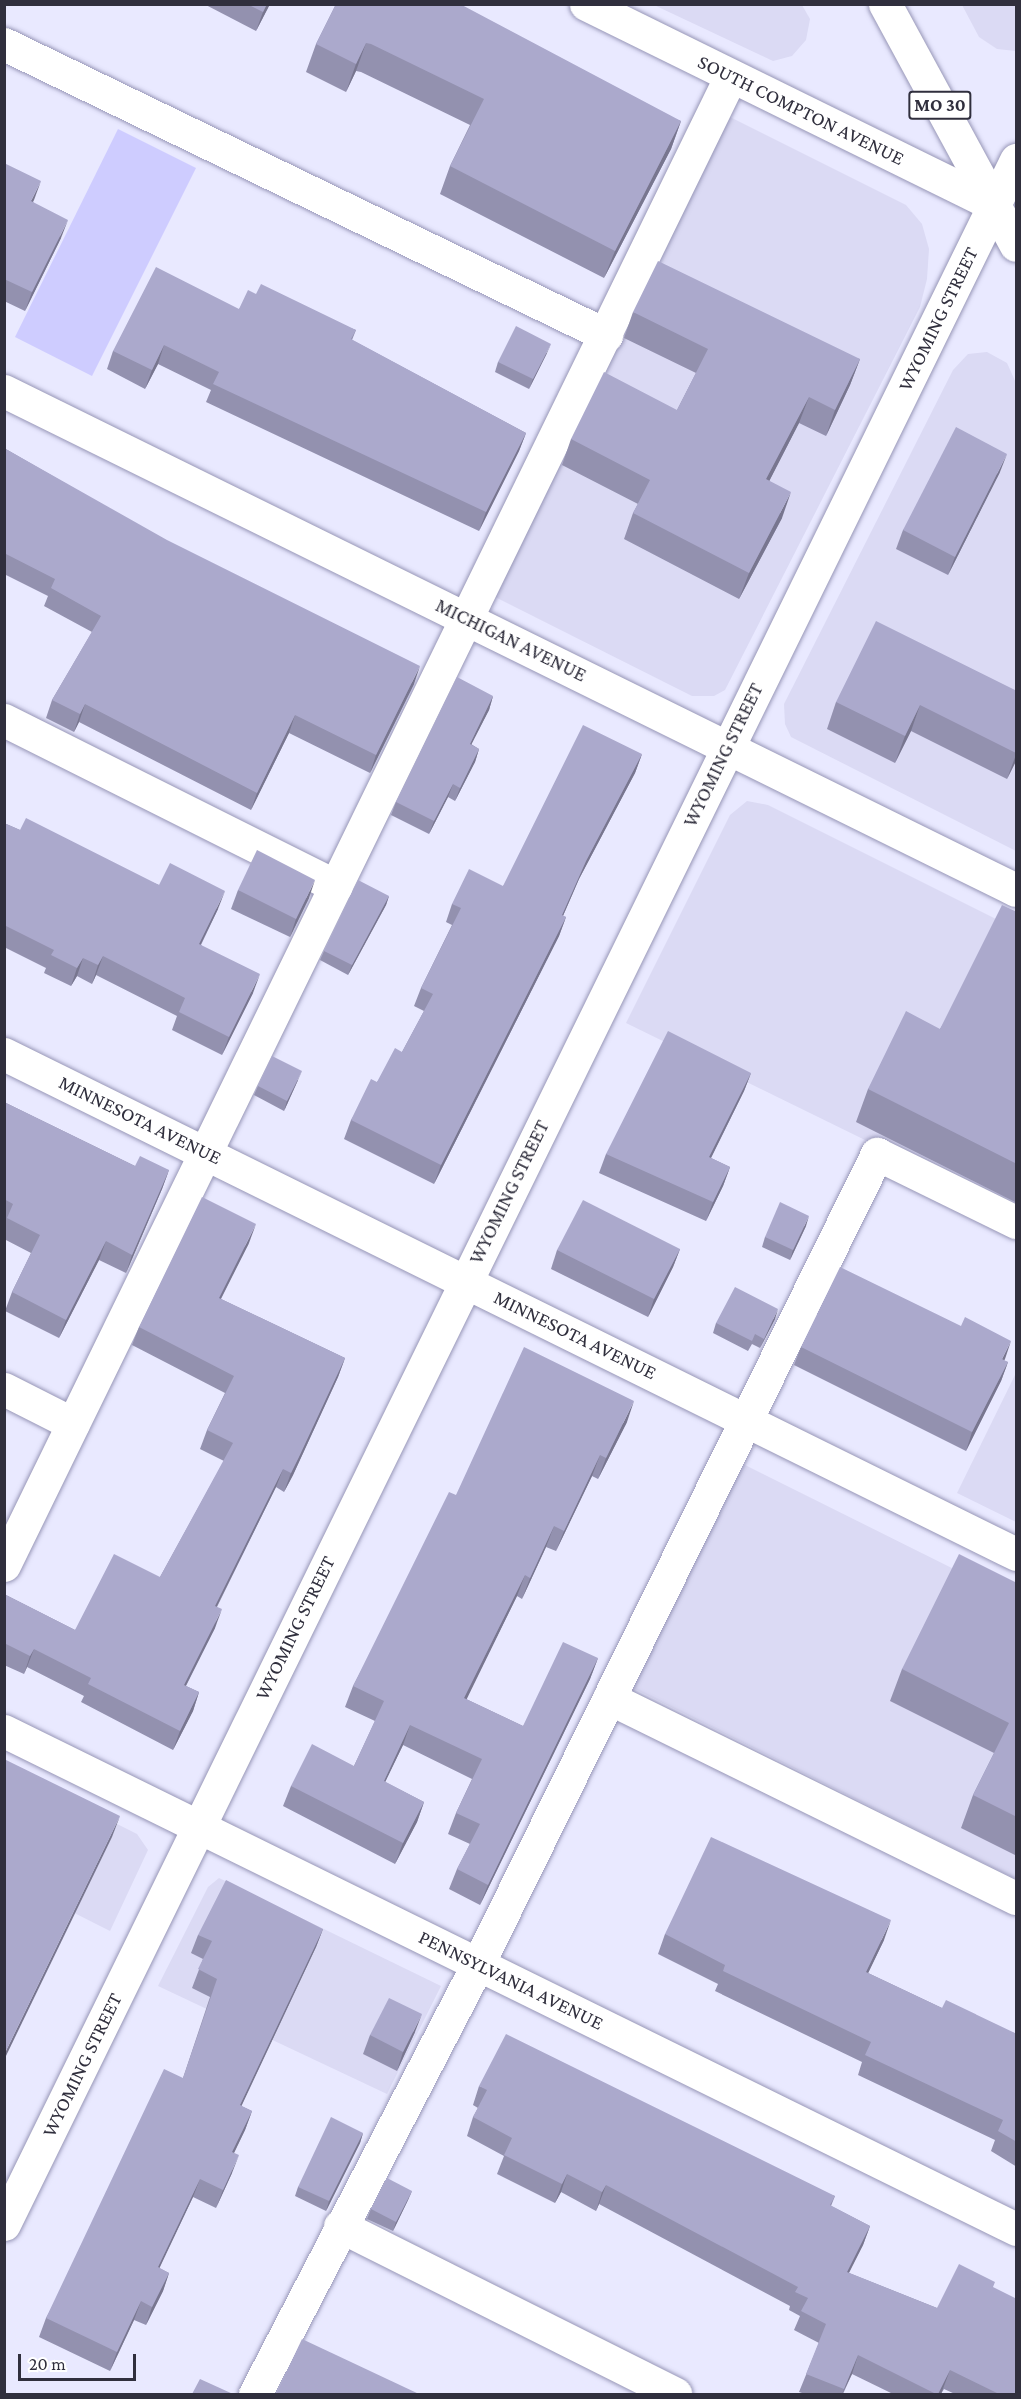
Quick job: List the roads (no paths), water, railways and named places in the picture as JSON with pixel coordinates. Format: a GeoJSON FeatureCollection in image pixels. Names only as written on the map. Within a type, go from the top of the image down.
{"type":"FeatureCollection","features":[{"type":"Feature","properties":{"kind":"street","name":"SOUTH COMPTON AVENUE"},"geometry":{"type":"LineString","coordinates":[[586,4],[1006,211]]}},
{"type":"Feature","properties":{"kind":"street","name":"MO 30"},"geometry":{"type":"LineString","coordinates":[[885,4],[1006,211],[1017,245]]}},
{"type":"Feature","properties":{"kind":"street"},"geometry":{"type":"LineString","coordinates":[[4,44],[606,335]]}},
{"type":"Feature","properties":{"kind":"street"},"geometry":{"type":"LineString","coordinates":[[4,1565],[731,76]]}},
{"type":"Feature","properties":{"kind":"street","name":"WYOMING STREET"},"geometry":{"type":"LineString","coordinates":[[4,2224],[727,747],[1006,211],[1017,160]]}},
{"type":"Feature","properties":{"kind":"street","name":"MICHIGAN AVENUE"},"geometry":{"type":"LineString","coordinates":[[4,391],[1017,890]]}},
{"type":"Feature","properties":{"kind":"street"},"geometry":{"type":"LineString","coordinates":[[4,720],[336,886]]}},
{"type":"Feature","properties":{"kind":"street","name":"MINNESOTA AVENUE"},"geometry":{"type":"LineString","coordinates":[[4,1054],[1017,1554]]}},
{"type":"Feature","properties":{"kind":"street"},"geometry":{"type":"LineString","coordinates":[[255,2394],[340,2226],[478,1964],[877,1154],[1017,1222]]}},
{"type":"Feature","properties":{"kind":"street"},"geometry":{"type":"LineString","coordinates":[[4,1389],[73,1424]]}},
{"type":"Feature","properties":{"kind":"street"},"geometry":{"type":"LineString","coordinates":[[609,1698],[1017,1898]]}},
{"type":"Feature","properties":{"kind":"street","name":"PENNSYLVANIA AVENUE"},"geometry":{"type":"LineString","coordinates":[[4,1731],[1017,2229]]}},
{"type":"Feature","properties":{"kind":"street"},"geometry":{"type":"LineString","coordinates":[[340,2226],[675,2394]]}}]}
